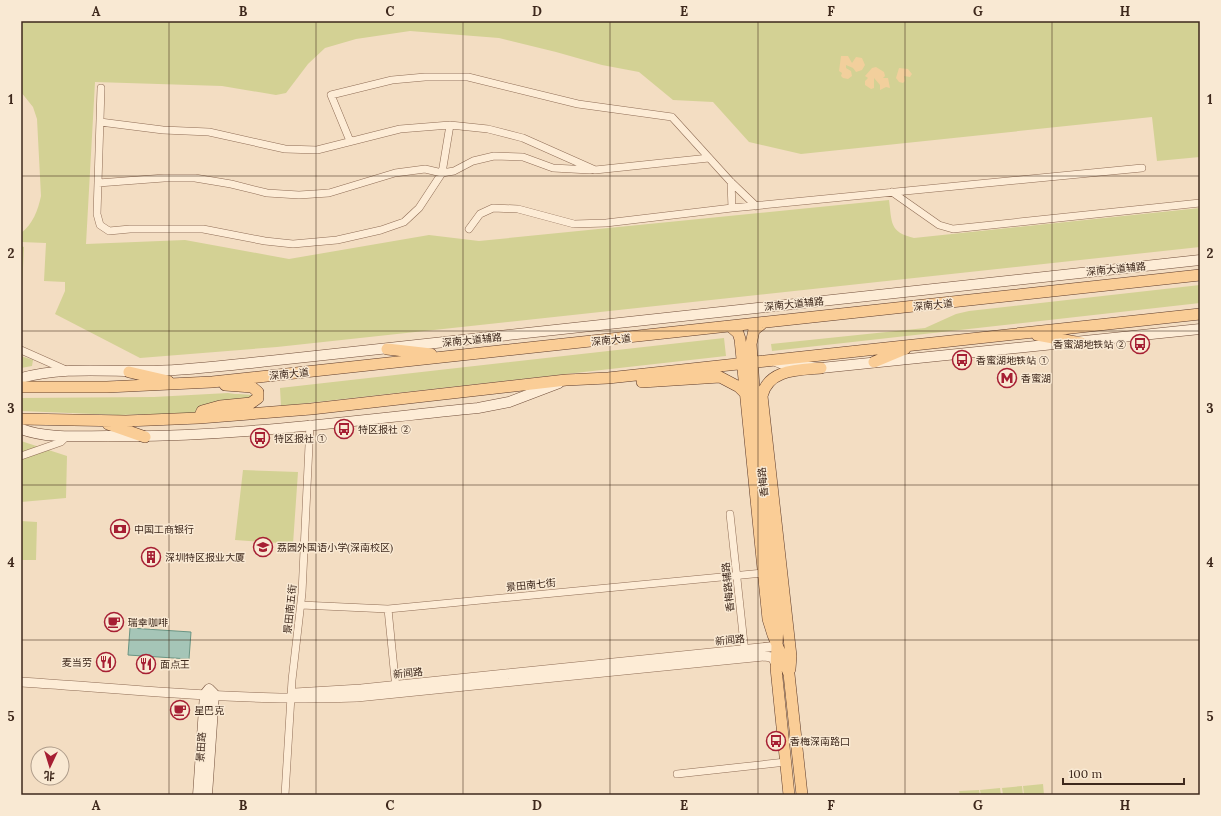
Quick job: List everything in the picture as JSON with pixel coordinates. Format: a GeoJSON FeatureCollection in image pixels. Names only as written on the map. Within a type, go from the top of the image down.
{"type":"FeatureCollection","features":[{"type":"Feature","properties":{"kind":"main road","name":"深南大道辅路"},"geometry":{"type":"LineString","coordinates":[[21,378],[50,371],[66,370],[129,372],[190,369],[387,349],[1200,260]]}},
{"type":"Feature","properties":{"kind":"main road","name":"深南大道"},"geometry":{"type":"LineString","coordinates":[[21,387],[114,387],[212,382],[763,324],[1200,275]]}},
{"type":"Feature","properties":{"kind":"main road"},"geometry":{"type":"LineString","coordinates":[[21,419],[100,421],[199,418],[311,409],[566,380],[608,378],[1200,314]]}},
{"type":"Feature","properties":{"kind":"main road","name":"香梅路"},"geometry":{"type":"LineString","coordinates":[[763,324],[757,327],[752,334],[744,392],[768,620],[789,674],[802,795]]}},
{"type":"Feature","properties":{"kind":"main road","name":"香梅路"},"geometry":{"type":"LineString","coordinates":[[731,327],[739,335],[747,363],[754,402],[778,623],[776,664],[790,795]]}},
{"type":"Feature","properties":{"kind":"main road"},"geometry":{"type":"LineString","coordinates":[[789,674],[791,656],[762,396],[767,383],[776,376],[798,370],[1082,343],[1200,329]]}},
{"type":"Feature","properties":{"kind":"main road"},"geometry":{"type":"LineString","coordinates":[[1025,333],[1082,343]]}},
{"type":"Feature","properties":{"kind":"main road"},"geometry":{"type":"LineString","coordinates":[[874,362],[918,344]]}},
{"type":"Feature","properties":{"kind":"main road"},"geometry":{"type":"LineString","coordinates":[[387,349],[451,357]]}},
{"type":"Feature","properties":{"kind":"main road"},"geometry":{"type":"LineString","coordinates":[[773,360],[783,364],[821,368]]}},
{"type":"Feature","properties":{"kind":"main road"},"geometry":{"type":"LineString","coordinates":[[129,372],[180,384]]}},
{"type":"Feature","properties":{"kind":"main road"},"geometry":{"type":"LineString","coordinates":[[608,378],[644,382],[720,377],[727,379],[754,402]]}},
{"type":"Feature","properties":{"kind":"main road"},"geometry":{"type":"LineString","coordinates":[[21,429],[38,434],[67,436],[146,437],[310,424],[489,406],[509,402],[566,380]]}},
{"type":"Feature","properties":{"kind":"main road"},"geometry":{"type":"LineString","coordinates":[[199,418],[202,411],[220,406],[253,402],[258,398],[258,392],[252,387],[235,387],[212,382]]}},
{"type":"Feature","properties":{"kind":"main road"},"geometry":{"type":"LineString","coordinates":[[100,421],[146,437]]}},
{"type":"Feature","properties":{"kind":"main road","name":"景田路"},"geometry":{"type":"LineString","coordinates":[[198,795],[209,692]]}},
{"type":"Feature","properties":{"kind":"main road","name":"景田路"},"geometry":{"type":"LineString","coordinates":[[207,795],[209,692]]}},
{"type":"Feature","properties":{"kind":"street"},"geometry":{"type":"LineString","coordinates":[[350,141],[331,95],[392,80],[425,77],[468,77],[578,104],[672,117],[731,182],[756,206]]}},
{"type":"Feature","properties":{"kind":"street"},"geometry":{"type":"LineString","coordinates":[[101,88],[97,214],[100,226],[109,231],[130,229],[203,229],[265,241],[294,244],[337,240],[381,230],[404,222],[419,208],[442,173],[450,124]]}},
{"type":"Feature","properties":{"kind":"street"},"geometry":{"type":"LineString","coordinates":[[100,122],[163,130],[209,132],[285,149],[317,150],[400,129],[450,124],[488,129],[523,138],[595,170]]}},
{"type":"Feature","properties":{"kind":"street"},"geometry":{"type":"LineString","coordinates":[[98,183],[164,178],[195,178],[231,184],[267,193],[299,195],[329,193],[395,173],[425,169],[442,173],[454,171],[473,161],[494,156],[522,157],[553,168],[595,170],[709,158]]}},
{"type":"Feature","properties":{"kind":"street"},"geometry":{"type":"LineString","coordinates":[[469,229],[480,214],[493,208],[518,209],[574,224],[606,223],[732,208],[1142,168]]}},
{"type":"Feature","properties":{"kind":"street"},"geometry":{"type":"LineString","coordinates":[[731,182],[732,208]]}},
{"type":"Feature","properties":{"kind":"street"},"geometry":{"type":"LineString","coordinates":[[892,192],[939,225],[953,229],[1200,203]]}},
{"type":"Feature","properties":{"kind":"street"},"geometry":{"type":"LineString","coordinates":[[21,350],[66,370]]}},
{"type":"Feature","properties":{"kind":"street","name":"景田南五街"},"geometry":{"type":"LineString","coordinates":[[284,795],[291,696],[301,605],[310,450],[310,424]]}},
{"type":"Feature","properties":{"kind":"street"},"geometry":{"type":"LineString","coordinates":[[21,456],[61,442],[67,436]]}},
{"type":"Feature","properties":{"kind":"street","name":"香梅路辅路"},"geometry":{"type":"LineString","coordinates":[[730,514],[745,653]]}},
{"type":"Feature","properties":{"kind":"street","name":"景田南七街"},"geometry":{"type":"LineString","coordinates":[[301,605],[388,609],[763,573]]}},
{"type":"Feature","properties":{"kind":"street"},"geometry":{"type":"LineString","coordinates":[[388,609],[396,689]]}},
{"type":"Feature","properties":{"kind":"street"},"geometry":{"type":"LineString","coordinates":[[764,656],[772,653],[778,646]]}},
{"type":"Feature","properties":{"kind":"street","name":"新闻路"},"geometry":{"type":"LineString","coordinates":[[21,682],[291,696],[357,697],[396,689],[745,653],[778,646]]}},
{"type":"Feature","properties":{"kind":"street","name":"新闻路"},"geometry":{"type":"LineString","coordinates":[[745,653],[764,656]]}},
{"type":"Feature","properties":{"kind":"street"},"geometry":{"type":"LineString","coordinates":[[764,656],[772,657],[776,664]]}},
{"type":"Feature","properties":{"kind":"street","name":"新闻路"},"geometry":{"type":"LineString","coordinates":[[21,677],[209,692]]}},
{"type":"Feature","properties":{"kind":"street"},"geometry":{"type":"LineString","coordinates":[[677,774],[786,762]]}},
{"type":"Feature","properties":{"kind":"shaded area"},"geometry":{"type":"Polygon","coordinates":[[[21,21],[1200,21],[1200,157],[1157,161],[1152,117],[801,154],[749,142],[713,102],[673,100],[639,72],[602,65],[499,38],[410,31],[356,39],[325,48],[308,64],[286,93],[276,95],[222,86],[95,82],[86,244],[185,240],[289,259],[429,235],[479,241],[889,200],[893,225],[900,233],[914,238],[1200,208],[1200,247],[277,347],[140,358],[55,314],[65,291],[65,282],[44,281],[46,243],[21,242],[21,233],[29,225],[34,216],[41,196],[37,119],[33,107],[21,92],[21,21]]]}},
{"type":"Feature","properties":{"kind":"shaded area"},"geometry":{"type":"Polygon","coordinates":[[[21,246],[24,247],[22,288],[21,288],[21,246]]]}},
{"type":"Feature","properties":{"kind":"shaded area"},"geometry":{"type":"Polygon","coordinates":[[[1200,285],[1200,303],[772,351],[771,344],[925,328],[956,314],[969,311],[1200,285]]]}},
{"type":"Feature","properties":{"kind":"shaded area"},"geometry":{"type":"Polygon","coordinates":[[[724,338],[726,356],[281,406],[280,388],[724,338]]]}},
{"type":"Feature","properties":{"kind":"shaded area"},"geometry":{"type":"Polygon","coordinates":[[[21,356],[33,360],[32,366],[21,368],[21,356]]]}},
{"type":"Feature","properties":{"kind":"shaded area"},"geometry":{"type":"Polygon","coordinates":[[[228,393],[257,397],[196,413],[118,415],[21,411],[21,398],[154,397],[228,393]]]}},
{"type":"Feature","properties":{"kind":"shaded area"},"geometry":{"type":"Polygon","coordinates":[[[21,441],[67,456],[66,498],[21,502],[21,441]]]}},
{"type":"Feature","properties":{"kind":"shaded area"},"geometry":{"type":"Polygon","coordinates":[[[243,470],[298,472],[293,544],[235,540],[243,470]]]}},
{"type":"Feature","properties":{"kind":"shaded area"},"geometry":{"type":"Polygon","coordinates":[[[21,521],[37,522],[36,560],[21,560],[21,521]]]}},
{"type":"Feature","properties":{"kind":"shaded area"},"geometry":{"type":"Polygon","coordinates":[[[130,628],[191,632],[189,659],[128,655],[130,628]]]}},
{"type":"Feature","properties":{"kind":"shaded area"},"geometry":{"type":"Polygon","coordinates":[[[1043,784],[1044,795],[1024,795],[1023,786],[1043,784]]]}},
{"type":"Feature","properties":{"kind":"shaded area"},"geometry":{"type":"Polygon","coordinates":[[[1022,786],[1023,795],[1003,795],[1002,788],[1022,786]]]}},
{"type":"Feature","properties":{"kind":"shaded area"},"geometry":{"type":"Polygon","coordinates":[[[1000,788],[1001,795],[981,795],[980,790],[1000,788]]]}},
{"type":"Feature","properties":{"kind":"shaded area"},"geometry":{"type":"Polygon","coordinates":[[[979,790],[980,795],[960,795],[959,791],[979,790]]]}},
{"type":"Feature","properties":{"kind":"sand"},"geometry":{"type":"Polygon","coordinates":[[[841,56],[848,56],[852,63],[856,57],[862,58],[865,65],[862,70],[856,72],[853,68],[846,65],[846,68],[851,71],[852,76],[848,79],[843,78],[841,76],[842,73],[839,71],[841,56]]]}},
{"type":"Feature","properties":{"kind":"sand"},"geometry":{"type":"Polygon","coordinates":[[[876,67],[884,72],[885,76],[883,78],[888,78],[890,88],[886,87],[880,90],[880,85],[874,78],[874,88],[871,89],[865,85],[865,81],[868,78],[865,76],[872,68],[876,67]]]}},
{"type":"Feature","properties":{"kind":"sand"},"geometry":{"type":"Polygon","coordinates":[[[899,68],[908,69],[912,74],[910,77],[904,76],[905,81],[903,83],[899,82],[896,78],[899,68]]]}},
{"type":"Feature","properties":{"kind":"place","name":"香蜜湖地铁站 ②"},"geometry":{"type":"Point","coordinates":[1140,344]}},
{"type":"Feature","properties":{"kind":"place","name":"香蜜湖地铁站 ①"},"geometry":{"type":"Point","coordinates":[962,360]}},
{"type":"Feature","properties":{"kind":"place","name":"香蜜湖"},"geometry":{"type":"Point","coordinates":[1007,378]}},
{"type":"Feature","properties":{"kind":"place","name":"特区报社 ②"},"geometry":{"type":"Point","coordinates":[344,429]}},
{"type":"Feature","properties":{"kind":"place","name":"特区报社 ①"},"geometry":{"type":"Point","coordinates":[260,438]}},
{"type":"Feature","properties":{"kind":"place","name":"中国工商银行"},"geometry":{"type":"Point","coordinates":[120,529]}},
{"type":"Feature","properties":{"kind":"place","name":"荔园外国语小学(深南校区)"},"geometry":{"type":"Point","coordinates":[263,547]}},
{"type":"Feature","properties":{"kind":"place","name":"深圳特区报业大厦"},"geometry":{"type":"Point","coordinates":[151,557]}},
{"type":"Feature","properties":{"kind":"place","name":"瑞幸咖啡"},"geometry":{"type":"Point","coordinates":[114,622]}},
{"type":"Feature","properties":{"kind":"place","name":"麦当劳"},"geometry":{"type":"Point","coordinates":[106,662]}},
{"type":"Feature","properties":{"kind":"place","name":"面点王"},"geometry":{"type":"Point","coordinates":[146,664]}},
{"type":"Feature","properties":{"kind":"place","name":"星巴克"},"geometry":{"type":"Point","coordinates":[180,710]}},
{"type":"Feature","properties":{"kind":"place","name":"香梅深南路口"},"geometry":{"type":"Point","coordinates":[776,741]}}]}
